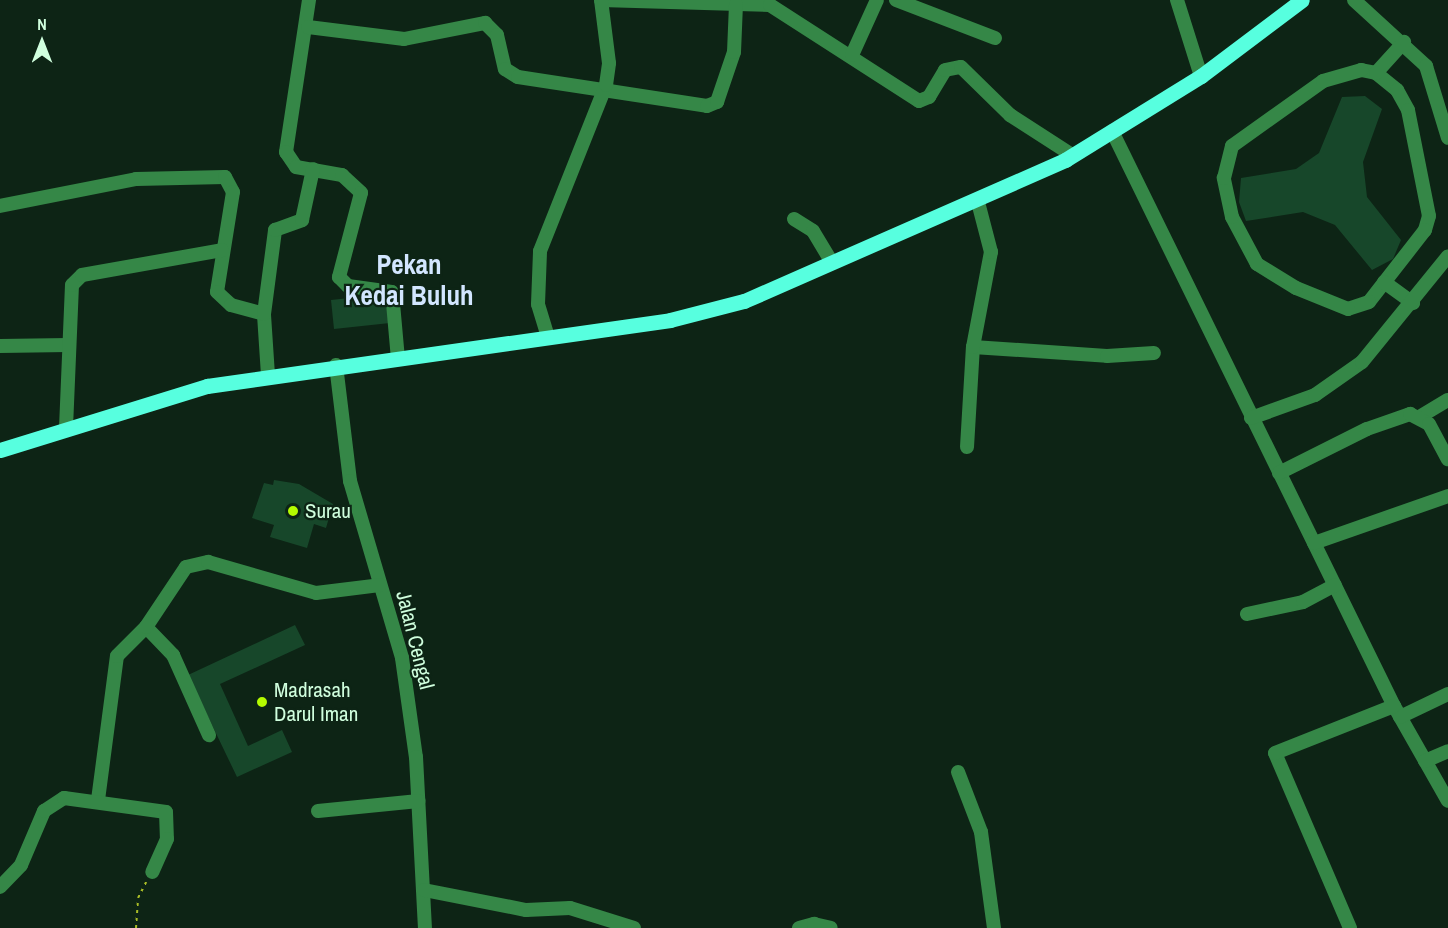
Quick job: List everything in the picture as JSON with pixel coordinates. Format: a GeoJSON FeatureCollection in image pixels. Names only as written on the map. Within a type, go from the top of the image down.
{"type":"FeatureCollection","features":[{"type":"Feature","properties":{"kind":"main road"},"geometry":{"type":"LineString","coordinates":[[0,450],[178,393],[268,375],[398,359],[717,310],[978,202],[1072,155],[1200,76],[1302,0]]}},
{"type":"Feature","properties":{"kind":"street"},"geometry":{"type":"LineString","coordinates":[[309,0],[308,27],[286,152],[290,163],[348,178],[361,193],[339,277],[348,286],[392,292],[398,359]]}},
{"type":"Feature","properties":{"kind":"street"},"geometry":{"type":"LineString","coordinates":[[548,337],[539,312],[540,251],[603,92],[609,63],[601,0],[778,8],[919,101],[928,97],[945,70],[961,67],[1010,115],[1072,155]]}},
{"type":"Feature","properties":{"kind":"street"},"geometry":{"type":"LineString","coordinates":[[852,55],[877,0]]}},
{"type":"Feature","properties":{"kind":"street"},"geometry":{"type":"LineString","coordinates":[[896,0],[995,38]]}},
{"type":"Feature","properties":{"kind":"street"},"geometry":{"type":"LineString","coordinates":[[1177,0],[1200,76]]}},
{"type":"Feature","properties":{"kind":"street"},"geometry":{"type":"LineString","coordinates":[[1354,0],[1404,42],[1434,84],[1448,138]]}},
{"type":"Feature","properties":{"kind":"street"},"geometry":{"type":"LineString","coordinates":[[308,27],[404,39],[484,23],[497,35],[502,62],[511,74],[603,92],[714,105],[734,52],[736,5]]}},
{"type":"Feature","properties":{"kind":"street"},"geometry":{"type":"LineString","coordinates":[[1376,73],[1404,42]]}},
{"type":"Feature","properties":{"kind":"street"},"geometry":{"type":"LineString","coordinates":[[1361,69],[1376,73],[1396,90],[1408,110],[1429,202],[1425,230],[1369,302],[1348,309],[1265,272],[1232,217],[1224,178],[1232,146],[1323,81],[1361,69]]}},
{"type":"Feature","properties":{"kind":"street"},"geometry":{"type":"LineString","coordinates":[[1112,131],[1251,418],[1397,711],[1448,801]]}},
{"type":"Feature","properties":{"kind":"street"},"geometry":{"type":"LineString","coordinates":[[268,375],[264,314],[275,230],[302,220],[313,169]]}},
{"type":"Feature","properties":{"kind":"street"},"geometry":{"type":"LineString","coordinates":[[0,206],[136,179],[225,177],[233,192],[222,249],[220,300],[264,314]]}},
{"type":"Feature","properties":{"kind":"street"},"geometry":{"type":"LineString","coordinates":[[967,447],[973,347],[992,252],[978,202]]}},
{"type":"Feature","properties":{"kind":"street"},"geometry":{"type":"LineString","coordinates":[[794,219],[813,231],[832,263]]}},
{"type":"Feature","properties":{"kind":"street"},"geometry":{"type":"LineString","coordinates":[[66,428],[72,285],[82,275],[222,249]]}},
{"type":"Feature","properties":{"kind":"street"},"geometry":{"type":"LineString","coordinates":[[1251,418],[1315,395],[1362,362],[1413,303],[1448,256]]}},
{"type":"Feature","properties":{"kind":"street"},"geometry":{"type":"LineString","coordinates":[[1383,282],[1413,303]]}},
{"type":"Feature","properties":{"kind":"street"},"geometry":{"type":"LineString","coordinates":[[0,346],[68,345]]}},
{"type":"Feature","properties":{"kind":"street"},"geometry":{"type":"LineString","coordinates":[[973,347],[1107,356],[1154,353]]}},
{"type":"Feature","properties":{"kind":"street","name":"Jalan Cengal"},"geometry":{"type":"LineString","coordinates":[[336,365],[340,436],[402,658],[419,801],[425,928]]}},
{"type":"Feature","properties":{"kind":"street"},"geometry":{"type":"LineString","coordinates":[[1279,473],[1367,429],[1410,414],[1421,416],[1448,400]]}},
{"type":"Feature","properties":{"kind":"street"},"geometry":{"type":"LineString","coordinates":[[1421,416],[1448,459]]}},
{"type":"Feature","properties":{"kind":"street"},"geometry":{"type":"LineString","coordinates":[[1314,543],[1448,496]]}},
{"type":"Feature","properties":{"kind":"street"},"geometry":{"type":"LineString","coordinates":[[98,800],[117,656],[146,627],[196,561],[316,593],[380,585]]}},
{"type":"Feature","properties":{"kind":"street"},"geometry":{"type":"LineString","coordinates":[[1247,614],[1303,602],[1335,585]]}},
{"type":"Feature","properties":{"kind":"street"},"geometry":{"type":"LineString","coordinates":[[146,627],[173,655],[209,735]]}},
{"type":"Feature","properties":{"kind":"street"},"geometry":{"type":"LineString","coordinates":[[1350,928],[1275,753],[1448,694]]}},
{"type":"Feature","properties":{"kind":"street"},"geometry":{"type":"LineString","coordinates":[[1425,761],[1448,751]]}},
{"type":"Feature","properties":{"kind":"street"},"geometry":{"type":"LineString","coordinates":[[958,772],[981,832],[994,928]]}},
{"type":"Feature","properties":{"kind":"street"},"geometry":{"type":"LineString","coordinates":[[0,887],[21,865],[50,803],[64,798],[98,800],[166,812],[167,839],[152,872]]}},
{"type":"Feature","properties":{"kind":"street"},"geometry":{"type":"LineString","coordinates":[[318,811],[419,801]]}},
{"type":"Feature","properties":{"kind":"street"},"geometry":{"type":"LineString","coordinates":[[424,890],[526,910],[570,908],[634,928]]}},
{"type":"Feature","properties":{"kind":"street"},"geometry":{"type":"LineString","coordinates":[[799,928],[822,924],[831,928]]}},
{"type":"Feature","properties":{"kind":"path"},"geometry":{"type":"LineString","coordinates":[[136,928],[138,898],[152,872]]}},
{"type":"Feature","properties":{"kind":"building"},"geometry":{"type":"Polygon","coordinates":[[[1365,96],[1382,109],[1363,162],[1367,197],[1401,240],[1393,259],[1372,270],[1335,225],[1303,212],[1246,221],[1239,202],[1241,178],[1296,169],[1319,153],[1342,97],[1365,96]]]}},
{"type":"Feature","properties":{"kind":"building"},"geometry":{"type":"Polygon","coordinates":[[[387,294],[390,323],[334,329],[331,300],[387,294]]]}},
{"type":"Feature","properties":{"kind":"building","name":"Surau"},"geometry":{"type":"Polygon","coordinates":[[[274,480],[299,484],[333,504],[326,528],[314,524],[307,548],[270,537],[274,525],[252,518],[264,483],[273,485],[274,480]]]}},
{"type":"Feature","properties":{"kind":"building"},"geometry":{"type":"Polygon","coordinates":[[[295,625],[305,645],[220,684],[248,746],[282,730],[292,752],[237,777],[188,675],[295,625]]]}},
{"type":"Feature","properties":{"kind":"place","name":"Surau"},"geometry":{"type":"Point","coordinates":[293,511]}},
{"type":"Feature","properties":{"kind":"place","name":"Madrasah Darul Iman"},"geometry":{"type":"Point","coordinates":[262,702]}},
{"type":"Feature","properties":{"kind":"district","name":"Pekan Kedai Buluh"},"geometry":{"type":"Point","coordinates":[409,280]}}]}
